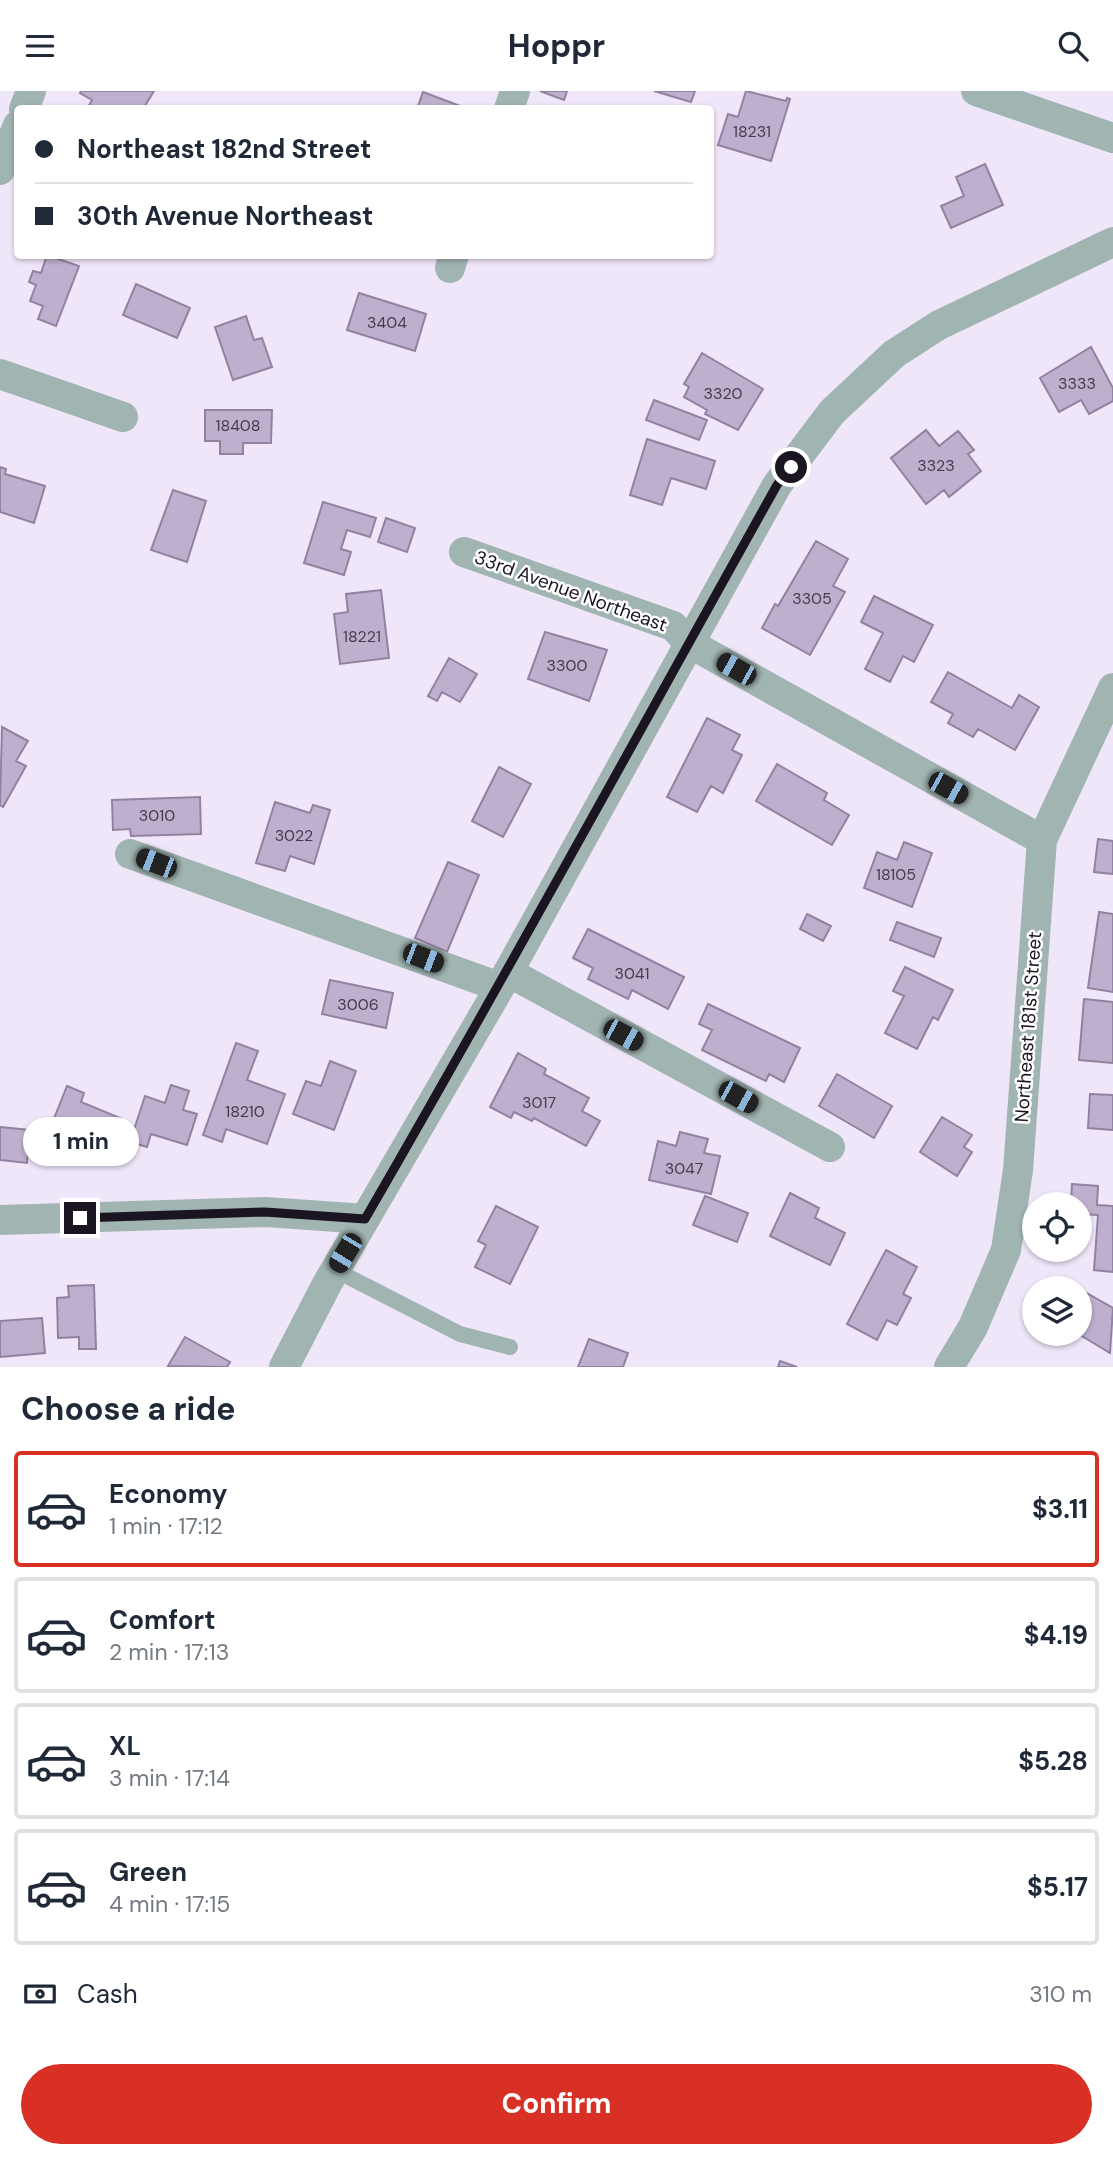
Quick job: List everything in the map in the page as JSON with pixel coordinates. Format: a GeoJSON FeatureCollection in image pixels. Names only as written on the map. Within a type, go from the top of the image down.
{"type":"FeatureCollection","features":[{"type":"Feature","properties":{"kind":"street"},"geometry":{"type":"LineString","coordinates":[[976,91],[1113,138]]}},
{"type":"Feature","properties":{"kind":"street"},"geometry":{"type":"LineString","coordinates":[[0,170],[14,135]]}},
{"type":"Feature","properties":{"kind":"street"},"geometry":{"type":"LineString","coordinates":[[284,1367],[335,1270],[504,980],[777,485],[832,412],[894,353],[939,325],[1113,242]]}},
{"type":"Feature","properties":{"kind":"street"},"geometry":{"type":"LineString","coordinates":[[0,374],[123,417]]}},
{"type":"Feature","properties":{"kind":"street","name":"33rd Avenue Northeast"},"geometry":{"type":"LineString","coordinates":[[464,552],[673,626],[688,643],[1042,840]]}},
{"type":"Feature","properties":{"kind":"street","name":"Northeast 181st Street"},"geometry":{"type":"LineString","coordinates":[[949,1367],[973,1327],[1006,1250],[1018,1170],[1042,840],[1113,688]]}},
{"type":"Feature","properties":{"kind":"street"},"geometry":{"type":"LineString","coordinates":[[130,853],[504,980],[830,1147]]}},
{"type":"Feature","properties":{"kind":"street"},"geometry":{"type":"LineString","coordinates":[[0,1220],[265,1212],[365,1219]]}},
{"type":"Feature","properties":{"kind":"lane"},"geometry":{"type":"LineString","coordinates":[[335,1270],[460,1334],[510,1347]]}},
{"type":"Feature","properties":{"kind":"building"},"geometry":{"type":"Polygon","coordinates":[[[154,91],[145,105],[89,105],[92,100],[80,93],[154,91]]]}},
{"type":"Feature","properties":{"kind":"building"},"geometry":{"type":"Polygon","coordinates":[[[540,91],[567,91],[564,100],[540,91]]]}},
{"type":"Feature","properties":{"kind":"building"},"geometry":{"type":"Polygon","coordinates":[[[654,91],[695,91],[691,102],[654,91]]]}},
{"type":"Feature","properties":{"kind":"building"},"geometry":{"type":"Polygon","coordinates":[[[746,91],[786,101],[787,98],[790,99],[771,161],[718,145],[728,114],[738,117],[746,91]]]}},
{"type":"Feature","properties":{"kind":"building"},"geometry":{"type":"Polygon","coordinates":[[[423,92],[457,105],[418,105],[423,92]]]}},
{"type":"Feature","properties":{"kind":"building"},"geometry":{"type":"Polygon","coordinates":[[[985,164],[1003,205],[951,228],[941,206],[964,196],[956,177],[985,164]]]}},
{"type":"Feature","properties":{"kind":"building"},"geometry":{"type":"Polygon","coordinates":[[[46,259],[59,259],[79,266],[56,326],[38,319],[43,306],[30,301],[36,285],[29,282],[33,271],[41,273],[46,259]]]}},
{"type":"Feature","properties":{"kind":"building"},"geometry":{"type":"Polygon","coordinates":[[[136,284],[190,308],[177,338],[123,315],[136,284]]]}},
{"type":"Feature","properties":{"kind":"building"},"geometry":{"type":"Polygon","coordinates":[[[359,293],[426,314],[415,351],[347,330],[359,293]]]}},
{"type":"Feature","properties":{"kind":"building"},"geometry":{"type":"Polygon","coordinates":[[[246,316],[254,340],[262,338],[272,367],[233,380],[215,327],[246,316]]]}},
{"type":"Feature","properties":{"kind":"building"},"geometry":{"type":"Polygon","coordinates":[[[1091,347],[1113,388],[1113,401],[1089,414],[1081,400],[1059,412],[1040,378],[1091,347]]]}},
{"type":"Feature","properties":{"kind":"building"},"geometry":{"type":"Polygon","coordinates":[[[702,353],[763,389],[738,430],[705,414],[707,410],[684,397],[689,387],[684,384],[702,353]]]}},
{"type":"Feature","properties":{"kind":"building"},"geometry":{"type":"Polygon","coordinates":[[[654,400],[707,420],[699,440],[646,420],[654,400]]]}},
{"type":"Feature","properties":{"kind":"building"},"geometry":{"type":"Polygon","coordinates":[[[205,410],[272,410],[271,443],[243,443],[243,454],[220,454],[220,441],[205,441],[205,410]]]}},
{"type":"Feature","properties":{"kind":"building"},"geometry":{"type":"Polygon","coordinates":[[[926,430],[939,446],[958,431],[974,450],[968,454],[981,471],[949,497],[944,490],[926,504],[891,458],[926,430]]]}},
{"type":"Feature","properties":{"kind":"building"},"geometry":{"type":"Polygon","coordinates":[[[647,439],[715,461],[706,489],[671,478],[662,505],[630,495],[647,439]]]}},
{"type":"Feature","properties":{"kind":"building"},"geometry":{"type":"Polygon","coordinates":[[[0,467],[6,469],[5,474],[45,486],[34,523],[0,512],[0,467]]]}},
{"type":"Feature","properties":{"kind":"building"},"geometry":{"type":"Polygon","coordinates":[[[173,490],[206,501],[187,562],[151,550],[173,490]]]}},
{"type":"Feature","properties":{"kind":"building"},"geometry":{"type":"Polygon","coordinates":[[[323,502],[376,518],[370,537],[347,530],[341,549],[351,552],[344,575],[304,563],[323,502]]]}},
{"type":"Feature","properties":{"kind":"building"},"geometry":{"type":"Polygon","coordinates":[[[386,518],[415,528],[407,552],[378,542],[386,518]]]}},
{"type":"Feature","properties":{"kind":"building"},"geometry":{"type":"Polygon","coordinates":[[[816,541],[848,559],[833,586],[845,592],[810,655],[762,628],[816,541]]]}},
{"type":"Feature","properties":{"kind":"building"},"geometry":{"type":"Polygon","coordinates":[[[381,590],[389,658],[340,664],[334,614],[348,612],[346,594],[381,590]]]}},
{"type":"Feature","properties":{"kind":"building"},"geometry":{"type":"Polygon","coordinates":[[[874,596],[933,625],[914,662],[903,656],[890,682],[865,669],[883,633],[861,622],[874,596]]]}},
{"type":"Feature","properties":{"kind":"building"},"geometry":{"type":"Polygon","coordinates":[[[545,632],[607,650],[589,701],[528,679],[545,632]]]}},
{"type":"Feature","properties":{"kind":"building"},"geometry":{"type":"Polygon","coordinates":[[[449,658],[477,674],[460,702],[442,692],[437,701],[428,696],[449,658]]]}},
{"type":"Feature","properties":{"kind":"building"},"geometry":{"type":"Polygon","coordinates":[[[948,672],[1012,708],[1019,695],[1039,707],[1015,750],[978,729],[973,737],[948,723],[953,714],[931,702],[948,672]]]}},
{"type":"Feature","properties":{"kind":"building"},"geometry":{"type":"Polygon","coordinates":[[[707,718],[740,735],[732,750],[742,755],[723,793],[711,786],[697,812],[667,797],[707,718]]]}},
{"type":"Feature","properties":{"kind":"building"},"geometry":{"type":"Polygon","coordinates":[[[2,727],[28,741],[16,761],[26,766],[3,807],[0,805],[2,727]]]}},
{"type":"Feature","properties":{"kind":"building"},"geometry":{"type":"Polygon","coordinates":[[[777,764],[827,793],[824,800],[849,815],[832,845],[756,801],[777,764]]]}},
{"type":"Feature","properties":{"kind":"building"},"geometry":{"type":"Polygon","coordinates":[[[499,767],[531,784],[503,837],[472,821],[499,767]]]}},
{"type":"Feature","properties":{"kind":"building"},"geometry":{"type":"Polygon","coordinates":[[[200,797],[201,834],[131,836],[130,829],[113,830],[112,800],[200,797]]]}},
{"type":"Feature","properties":{"kind":"building"},"geometry":{"type":"Polygon","coordinates":[[[275,802],[310,813],[313,805],[330,810],[314,864],[290,856],[285,871],[256,863],[275,802]]]}},
{"type":"Feature","properties":{"kind":"building"},"geometry":{"type":"Polygon","coordinates":[[[1098,839],[1113,841],[1113,874],[1094,872],[1098,839]]]}},
{"type":"Feature","properties":{"kind":"building"},"geometry":{"type":"Polygon","coordinates":[[[904,842],[932,853],[912,907],[864,888],[877,852],[897,860],[904,842]]]}},
{"type":"Feature","properties":{"kind":"building"},"geometry":{"type":"Polygon","coordinates":[[[448,862],[479,875],[447,952],[415,938],[448,862]]]}},
{"type":"Feature","properties":{"kind":"building"},"geometry":{"type":"Polygon","coordinates":[[[1099,912],[1113,914],[1113,992],[1088,988],[1099,912]]]}},
{"type":"Feature","properties":{"kind":"building"},"geometry":{"type":"Polygon","coordinates":[[[807,914],[831,926],[823,941],[800,929],[807,914]]]}},
{"type":"Feature","properties":{"kind":"building"},"geometry":{"type":"Polygon","coordinates":[[[897,922],[941,938],[934,957],[890,940],[897,922]]]}},
{"type":"Feature","properties":{"kind":"building"},"geometry":{"type":"Polygon","coordinates":[[[588,929],[684,977],[668,1009],[632,990],[628,999],[588,979],[593,968],[573,958],[588,929]]]}},
{"type":"Feature","properties":{"kind":"building"},"geometry":{"type":"Polygon","coordinates":[[[905,967],[953,990],[938,1020],[933,1017],[917,1049],[885,1033],[904,996],[893,991],[905,967]]]}},
{"type":"Feature","properties":{"kind":"building"},"geometry":{"type":"Polygon","coordinates":[[[330,980],[393,993],[386,1028],[322,1014],[330,980]]]}},
{"type":"Feature","properties":{"kind":"building"},"geometry":{"type":"Polygon","coordinates":[[[1084,999],[1113,1002],[1113,1063],[1079,1060],[1084,999]]]}},
{"type":"Feature","properties":{"kind":"building"},"geometry":{"type":"Polygon","coordinates":[[[708,1004],[800,1048],[784,1082],[769,1074],[766,1081],[702,1050],[712,1030],[699,1024],[708,1004]]]}},
{"type":"Feature","properties":{"kind":"building"},"geometry":{"type":"Polygon","coordinates":[[[236,1043],[258,1051],[247,1080],[285,1094],[267,1144],[226,1129],[222,1142],[203,1135],[236,1043]]]}},
{"type":"Feature","properties":{"kind":"building"},"geometry":{"type":"Polygon","coordinates":[[[518,1053],[546,1069],[544,1074],[589,1098],[582,1111],[600,1121],[586,1146],[534,1118],[532,1121],[514,1112],[511,1118],[490,1107],[518,1053]]]}},
{"type":"Feature","properties":{"kind":"building"},"geometry":{"type":"Polygon","coordinates":[[[330,1061],[356,1071],[334,1130],[293,1114],[306,1081],[321,1086],[330,1061]]]}},
{"type":"Feature","properties":{"kind":"building"},"geometry":{"type":"Polygon","coordinates":[[[837,1074],[892,1106],[874,1138],[819,1106],[837,1074]]]}},
{"type":"Feature","properties":{"kind":"building"},"geometry":{"type":"Polygon","coordinates":[[[171,1085],[189,1091],[183,1110],[197,1114],[187,1145],[151,1134],[147,1147],[130,1142],[145,1096],[165,1103],[171,1085]]]}},
{"type":"Feature","properties":{"kind":"building"},"geometry":{"type":"Polygon","coordinates":[[[67,1086],[84,1093],[81,1102],[120,1118],[108,1149],[51,1126],[67,1086]]]}},
{"type":"Feature","properties":{"kind":"building"},"geometry":{"type":"Polygon","coordinates":[[[1090,1094],[1113,1095],[1113,1130],[1088,1128],[1090,1094]]]}},
{"type":"Feature","properties":{"kind":"building"},"geometry":{"type":"Polygon","coordinates":[[[942,1117],[972,1135],[964,1147],[972,1152],[957,1176],[920,1152],[942,1117]]]}},
{"type":"Feature","properties":{"kind":"building"},"geometry":{"type":"Polygon","coordinates":[[[0,1127],[30,1130],[27,1163],[0,1160],[0,1127]]]}},
{"type":"Feature","properties":{"kind":"building"},"geometry":{"type":"Polygon","coordinates":[[[680,1132],[708,1139],[704,1153],[720,1156],[711,1194],[649,1180],[658,1141],[676,1146],[680,1132]]]}},
{"type":"Feature","properties":{"kind":"building"},"geometry":{"type":"Polygon","coordinates":[[[1072,1184],[1098,1186],[1097,1205],[1113,1206],[1113,1272],[1094,1270],[1098,1215],[1092,1215],[1092,1192],[1072,1192],[1072,1184]]]}},
{"type":"Feature","properties":{"kind":"building"},"geometry":{"type":"Polygon","coordinates":[[[790,1193],[819,1208],[815,1218],[845,1233],[830,1265],[770,1236],[790,1193]]]}},
{"type":"Feature","properties":{"kind":"building"},"geometry":{"type":"Polygon","coordinates":[[[705,1196],[748,1213],[737,1242],[693,1225],[705,1196]]]}},
{"type":"Feature","properties":{"kind":"building"},"geometry":{"type":"Polygon","coordinates":[[[496,1206],[538,1227],[510,1284],[475,1267],[486,1245],[478,1241],[496,1206]]]}},
{"type":"Feature","properties":{"kind":"building"},"geometry":{"type":"Polygon","coordinates":[[[886,1250],[917,1267],[903,1294],[911,1298],[897,1325],[887,1320],[877,1340],[847,1324],[886,1250]]]}},
{"type":"Feature","properties":{"kind":"building"},"geometry":{"type":"Polygon","coordinates":[[[94,1285],[96,1349],[79,1349],[79,1337],[58,1338],[57,1298],[69,1297],[68,1286],[94,1285]]]}},
{"type":"Feature","properties":{"kind":"building"},"geometry":{"type":"Polygon","coordinates":[[[1092,1296],[1113,1308],[1110,1353],[1092,1342],[1092,1296]]]}},
{"type":"Feature","properties":{"kind":"building"},"geometry":{"type":"Polygon","coordinates":[[[42,1318],[45,1353],[0,1357],[0,1321],[42,1318]]]}},
{"type":"Feature","properties":{"kind":"building"},"geometry":{"type":"Polygon","coordinates":[[[185,1337],[230,1362],[227,1367],[168,1366],[185,1337]]]}},
{"type":"Feature","properties":{"kind":"building"},"geometry":{"type":"Polygon","coordinates":[[[589,1339],[628,1353],[623,1367],[578,1367],[589,1339]]]}},
{"type":"Feature","properties":{"kind":"building"},"geometry":{"type":"Polygon","coordinates":[[[780,1361],[797,1367],[778,1367],[780,1361]]]}},
{"type":"Feature","properties":{"kind":"route"},"geometry":{"type":"LineString","coordinates":[[80,1218],[265,1212],[365,1219],[500,987],[777,485],[791,467]]}}]}
